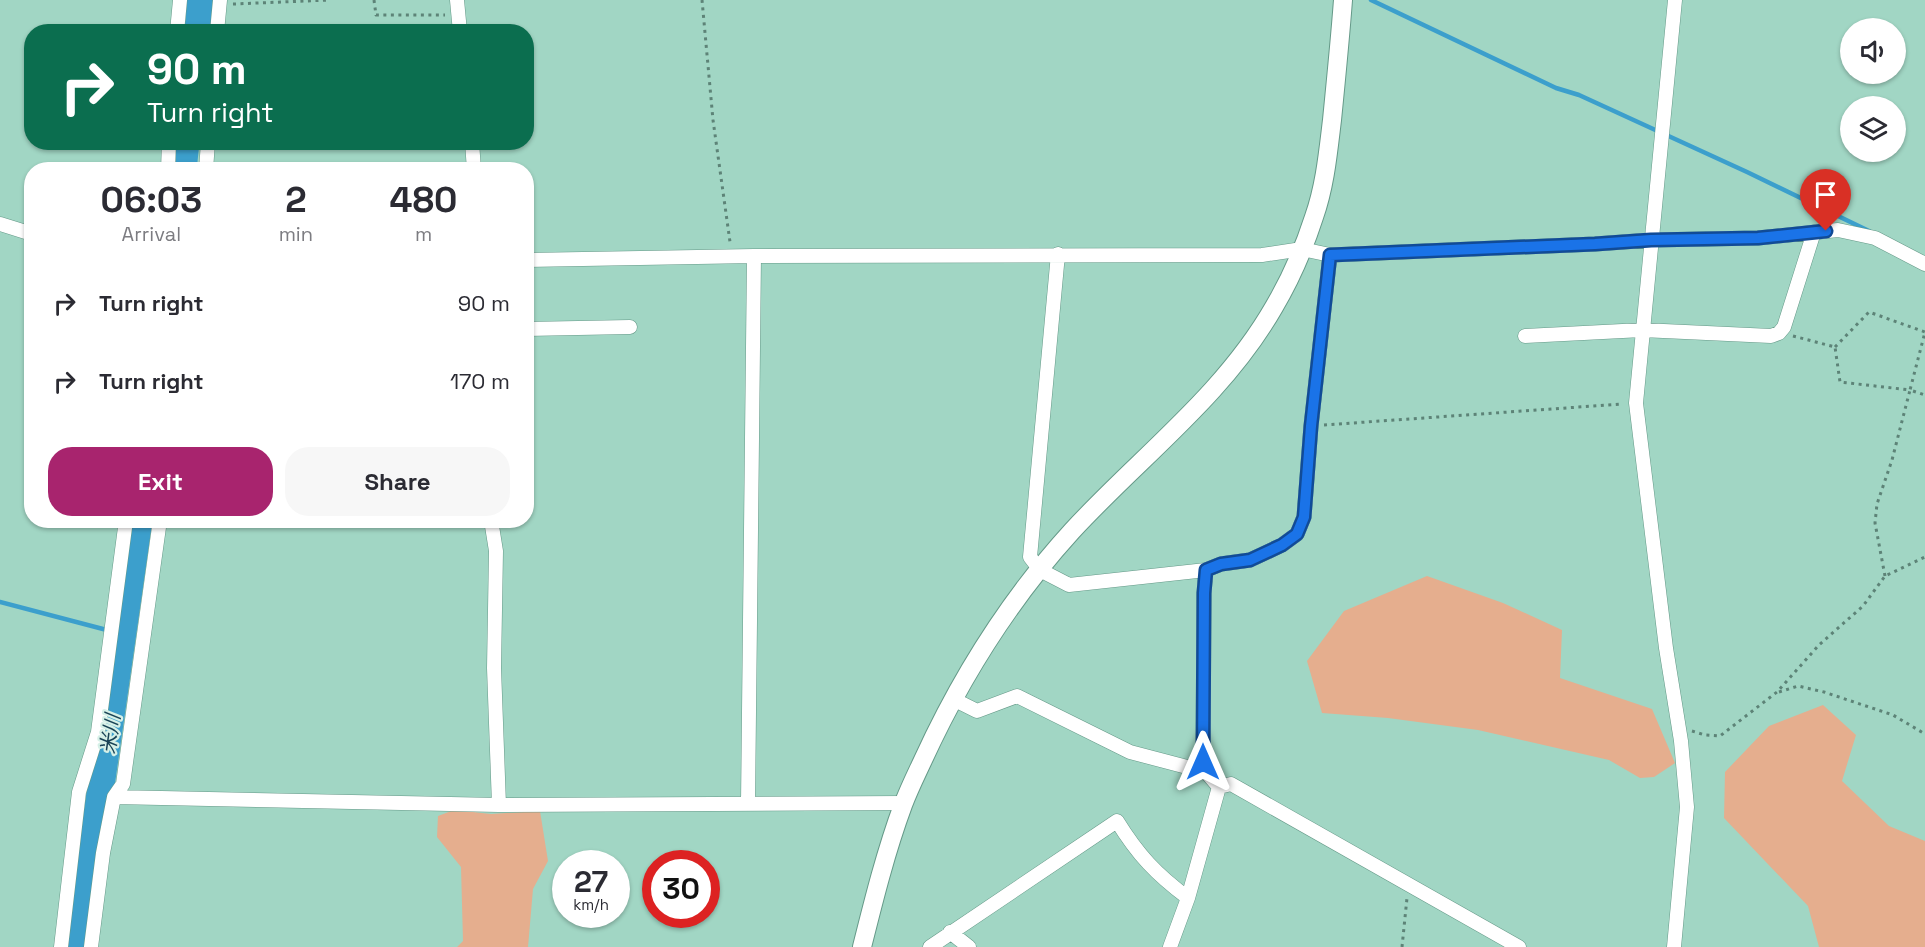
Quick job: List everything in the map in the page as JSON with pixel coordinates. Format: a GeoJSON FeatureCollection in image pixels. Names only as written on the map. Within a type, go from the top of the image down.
{"type":"FeatureCollection","features":[{"type":"Feature","properties":{"kind":"street"},"geometry":{"type":"LineString","coordinates":[[178,24],[180,0]]}},
{"type":"Feature","properties":{"kind":"street"},"geometry":{"type":"LineString","coordinates":[[457,0],[460,24]]}},
{"type":"Feature","properties":{"kind":"street"},"geometry":{"type":"LineString","coordinates":[[862,947],[876,887],[904,803],[953,699],[994,631],[1072,531],[1204,400],[1240,358],[1274,307],[1315,216],[1327,167],[1343,0]]}},
{"type":"Feature","properties":{"kind":"street"},"geometry":{"type":"LineString","coordinates":[[1674,947],[1687,807],[1679,727],[1666,648],[1636,403],[1675,0]]}},
{"type":"Feature","properties":{"kind":"street"},"geometry":{"type":"LineString","coordinates":[[219,24],[220,2]]}},
{"type":"Feature","properties":{"kind":"street"},"geometry":{"type":"LineString","coordinates":[[0,224],[24,232]]}},
{"type":"Feature","properties":{"kind":"street"},"geometry":{"type":"LineString","coordinates":[[534,260],[754,255],[1262,255],[1302,249],[1330,255],[1651,240],[1758,238],[1838,230],[1875,238],[1925,264]]}},
{"type":"Feature","properties":{"kind":"street"},"geometry":{"type":"LineString","coordinates":[[1525,336],[1642,330],[1771,336],[1779,333],[1784,327],[1814,232]]}},
{"type":"Feature","properties":{"kind":"street"},"geometry":{"type":"LineString","coordinates":[[1058,254],[1030,557],[1040,570],[1069,585],[1206,570],[1221,564],[1250,560],[1282,545],[1297,534],[1304,517],[1311,426],[1330,255]]}},
{"type":"Feature","properties":{"kind":"street"},"geometry":{"type":"LineString","coordinates":[[748,804],[754,255]]}},
{"type":"Feature","properties":{"kind":"street"},"geometry":{"type":"LineString","coordinates":[[534,328],[630,327]]}},
{"type":"Feature","properties":{"kind":"street"},"geometry":{"type":"LineString","coordinates":[[61,947],[79,792],[98,732],[125,528]]}},
{"type":"Feature","properties":{"kind":"street"},"geometry":{"type":"LineString","coordinates":[[91,947],[103,853],[114,797],[123,784],[159,528]]}},
{"type":"Feature","properties":{"kind":"street"},"geometry":{"type":"LineString","coordinates":[[492,528],[496,551],[494,668],[499,806]]}},
{"type":"Feature","properties":{"kind":"street"},"geometry":{"type":"LineString","coordinates":[[1206,570],[1203,762],[1206,772],[1219,787]]}},
{"type":"Feature","properties":{"kind":"street"},"geometry":{"type":"LineString","coordinates":[[953,699],[977,711],[1017,696],[1130,752],[1206,772]]}},
{"type":"Feature","properties":{"kind":"street"},"geometry":{"type":"LineString","coordinates":[[1219,787],[1231,784],[1520,947]]}},
{"type":"Feature","properties":{"kind":"street"},"geometry":{"type":"LineString","coordinates":[[1170,947],[1188,898],[1219,787]]}},
{"type":"Feature","properties":{"kind":"street"},"geometry":{"type":"LineString","coordinates":[[114,797],[499,806],[904,803]]}},
{"type":"Feature","properties":{"kind":"street"},"geometry":{"type":"LineString","coordinates":[[930,947],[1117,821],[1136,850],[1167,882],[1188,898]]}},
{"type":"Feature","properties":{"kind":"street"},"geometry":{"type":"LineString","coordinates":[[950,932],[969,947]]}},
{"type":"Feature","properties":{"kind":"path"},"geometry":{"type":"LineString","coordinates":[[220,2],[330,0]]}},
{"type":"Feature","properties":{"kind":"path"},"geometry":{"type":"LineString","coordinates":[[374,0],[376,15],[459,15]]}},
{"type":"Feature","properties":{"kind":"path"},"geometry":{"type":"LineString","coordinates":[[702,0],[713,120],[732,256]]}},
{"type":"Feature","properties":{"kind":"path"},"geometry":{"type":"LineString","coordinates":[[1835,347],[1869,312],[1925,332],[1892,460],[1877,504],[1875,523],[1885,576]]}},
{"type":"Feature","properties":{"kind":"path"},"geometry":{"type":"LineString","coordinates":[[1779,333],[1835,347]]}},
{"type":"Feature","properties":{"kind":"path"},"geometry":{"type":"LineString","coordinates":[[1835,347],[1840,382],[1910,390],[1925,395]]}},
{"type":"Feature","properties":{"kind":"path"},"geometry":{"type":"LineString","coordinates":[[1311,426],[1636,403]]}},
{"type":"Feature","properties":{"kind":"path"},"geometry":{"type":"LineString","coordinates":[[1679,727],[1705,735],[1720,736],[1777,692],[1819,645],[1863,606],[1885,576],[1925,557]]}},
{"type":"Feature","properties":{"kind":"path"},"geometry":{"type":"LineString","coordinates":[[1777,692],[1798,686],[1824,692],[1893,715],[1925,734]]}},
{"type":"Feature","properties":{"kind":"path"},"geometry":{"type":"LineString","coordinates":[[1402,947],[1408,884]]}},
{"type":"Feature","properties":{"kind":"shaded area"},"geometry":{"type":"Polygon","coordinates":[[[1427,576],[1503,603],[1562,630],[1560,678],[1652,709],[1675,763],[1654,777],[1640,778],[1609,760],[1478,730],[1388,718],[1322,713],[1307,661],[1344,611],[1427,576]]]}},
{"type":"Feature","properties":{"kind":"shaded area"},"geometry":{"type":"Polygon","coordinates":[[[1823,705],[1856,735],[1842,781],[1889,826],[1925,841],[1925,947],[1819,947],[1808,906],[1724,818],[1725,772],[1769,726],[1823,705]]]}},
{"type":"Feature","properties":{"kind":"shaded area"},"geometry":{"type":"Polygon","coordinates":[[[454,810],[491,814],[540,811],[548,861],[533,889],[528,947],[457,947],[463,941],[461,867],[437,837],[438,816],[454,810]]]}},
{"type":"Feature","properties":{"kind":"waterway","name":"米川"},"geometry":{"type":"LineString","coordinates":[[198,24],[200,0]]}},
{"type":"Feature","properties":{"kind":"waterway"},"geometry":{"type":"LineString","coordinates":[[1371,0],[1556,88],[1579,95],[1747,172],[1869,231]]}},
{"type":"Feature","properties":{"kind":"waterway","name":"米川"},"geometry":{"type":"LineString","coordinates":[[184,162],[185,150]]}},
{"type":"Feature","properties":{"kind":"waterway","name":"米川"},"geometry":{"type":"LineString","coordinates":[[80,947],[138,528]]}},
{"type":"Feature","properties":{"kind":"waterway"},"geometry":{"type":"LineString","coordinates":[[0,602],[122,634]]}},
{"type":"Feature","properties":{"kind":"route"},"geometry":{"type":"LineString","coordinates":[[1203,762],[1206,570],[1221,564],[1250,560],[1282,545],[1297,534],[1304,517],[1311,426],[1330,255],[1651,240],[1758,238],[1826,231]]}}]}
